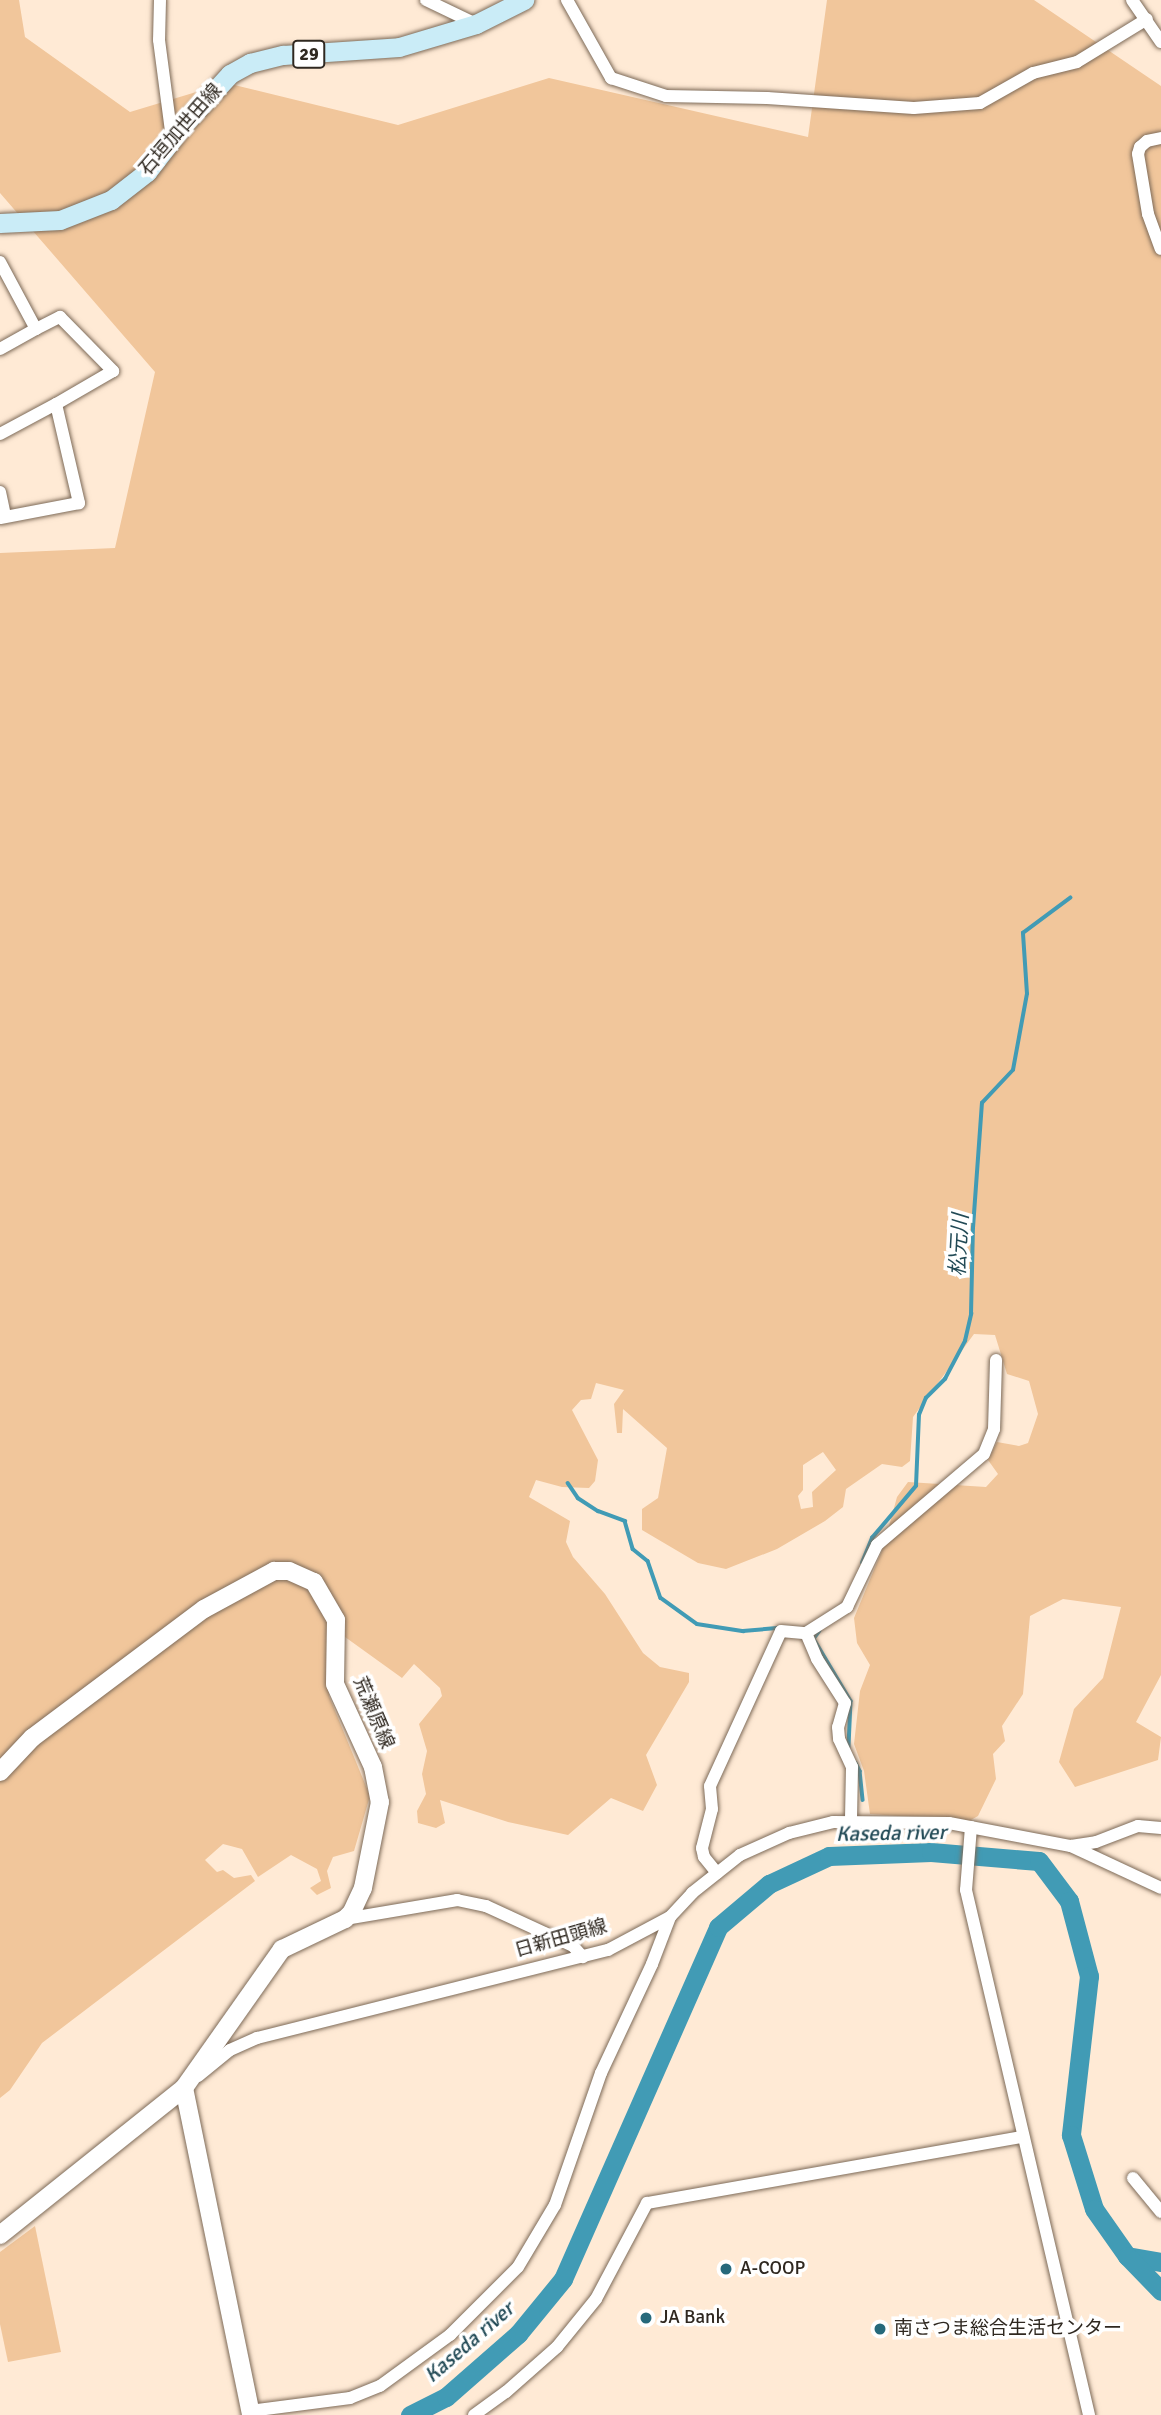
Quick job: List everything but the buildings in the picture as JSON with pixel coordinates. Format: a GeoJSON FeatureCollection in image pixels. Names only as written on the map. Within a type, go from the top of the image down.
{"type":"FeatureCollection","features":[{"type":"Feature","properties":{"kind":"main road","name":"石垣加世田線"},"geometry":{"type":"LineString","coordinates":[[0,223],[43,223],[93,209],[129,188],[230,74],[250,63],[284,55],[399,47],[476,24],[524,0]]}},
{"type":"Feature","properties":{"kind":"street"},"geometry":{"type":"LineString","coordinates":[[160,0],[159,40],[172,139]]}},
{"type":"Feature","properties":{"kind":"street"},"geometry":{"type":"LineString","coordinates":[[426,0],[476,24]]}},
{"type":"Feature","properties":{"kind":"street"},"geometry":{"type":"LineString","coordinates":[[567,0],[611,78],[666,96],[766,98],[914,108],[979,103],[1033,73],[1077,62],[1147,19]]}},
{"type":"Feature","properties":{"kind":"street"},"geometry":{"type":"LineString","coordinates":[[1132,0],[1161,42]]}},
{"type":"Feature","properties":{"kind":"street"},"geometry":{"type":"LineString","coordinates":[[1161,138],[1147,141],[1140,147],[1138,154],[1148,214],[1161,249]]}},
{"type":"Feature","properties":{"kind":"street"},"geometry":{"type":"LineString","coordinates":[[0,262],[36,329]]}},
{"type":"Feature","properties":{"kind":"street"},"geometry":{"type":"LineString","coordinates":[[0,349],[60,317],[113,370],[0,434]]}},
{"type":"Feature","properties":{"kind":"street"},"geometry":{"type":"LineString","coordinates":[[0,492],[2,517],[79,503],[55,404]]}},
{"type":"Feature","properties":{"kind":"street"},"geometry":{"type":"LineString","coordinates":[[717,1873],[704,1857],[702,1848],[712,1809],[710,1786],[781,1631],[806,1633],[847,1607],[855,1598],[877,1545],[984,1454],[995,1429],[996,1360]]}},
{"type":"Feature","properties":{"kind":"street","name":"荒瀬原線"},"geometry":{"type":"LineString","coordinates":[[0,1772],[32,1738],[204,1609],[274,1571],[303,1575],[314,1582],[326,1598],[336,1620],[335,1685],[373,1767],[380,1802],[363,1888],[352,1912],[345,1919]]}},
{"type":"Feature","properties":{"kind":"street"},"geometry":{"type":"LineString","coordinates":[[806,1633],[817,1660],[845,1703],[838,1727],[839,1739],[852,1767],[851,1820]]}},
{"type":"Feature","properties":{"kind":"street","name":"日新田頭線"},"geometry":{"type":"LineString","coordinates":[[0,2235],[230,2050],[257,2038],[583,1957],[634,1938],[670,1917],[717,1873],[740,1856],[789,1833],[851,1820],[971,1830],[1071,1846],[1161,1888]]}},
{"type":"Feature","properties":{"kind":"street"},"geometry":{"type":"LineString","coordinates":[[1071,1846],[1096,1842],[1138,1826],[1161,1828]]}},
{"type":"Feature","properties":{"kind":"street"},"geometry":{"type":"LineString","coordinates":[[971,1830],[966,1888],[1089,2415]]}},
{"type":"Feature","properties":{"kind":"street"},"geometry":{"type":"LineString","coordinates":[[583,1957],[573,1946],[486,1906],[457,1900],[345,1919],[282,1949],[184,2088],[251,2413],[350,2398],[380,2386],[450,2335],[519,2267],[555,2205],[601,2073],[652,1964],[670,1917]]}},
{"type":"Feature","properties":{"kind":"street"},"geometry":{"type":"LineString","coordinates":[[474,2415],[506,2392],[557,2347],[596,2299],[647,2203],[1023,2137]]}},
{"type":"Feature","properties":{"kind":"street"},"geometry":{"type":"LineString","coordinates":[[1133,2178],[1161,2211]]}},
{"type":"Feature","properties":{"kind":"shaded area"},"geometry":{"type":"Polygon","coordinates":[[[0,0],[19,0],[25,37],[130,112],[226,83],[398,125],[549,78],[808,137],[827,0],[1034,0],[1161,86],[1161,1675],[1136,1722],[1161,1737],[1158,1760],[1075,1787],[1059,1762],[1074,1709],[1103,1678],[1121,1607],[1063,1599],[1030,1616],[1023,1694],[1002,1726],[1005,1741],[993,1754],[996,1779],[978,1816],[969,1821],[870,1814],[864,1771],[854,1744],[860,1691],[870,1665],[857,1643],[854,1618],[883,1548],[897,1497],[908,1482],[986,1487],[998,1474],[988,1460],[997,1442],[1019,1446],[1028,1443],[1038,1414],[1029,1381],[1007,1374],[995,1335],[974,1334],[913,1417],[910,1461],[902,1467],[882,1464],[846,1489],[843,1507],[825,1521],[777,1549],[726,1569],[698,1563],[642,1530],[642,1509],[658,1498],[667,1448],[623,1409],[622,1433],[617,1433],[614,1404],[624,1390],[596,1383],[591,1399],[581,1400],[572,1410],[598,1460],[595,1481],[589,1488],[562,1487],[536,1480],[529,1497],[570,1521],[566,1542],[573,1557],[605,1594],[643,1653],[660,1667],[689,1673],[689,1682],[646,1755],[657,1785],[643,1811],[611,1798],[568,1835],[508,1822],[440,1800],[445,1823],[436,1828],[418,1823],[417,1811],[426,1794],[422,1774],[427,1751],[419,1724],[442,1696],[440,1688],[414,1664],[402,1678],[327,1624],[329,1696],[370,1796],[354,1851],[333,1857],[327,1871],[331,1888],[317,1895],[310,1888],[321,1881],[317,1869],[291,1855],[258,1877],[242,1849],[223,1844],[205,1860],[217,1872],[223,1870],[234,1878],[251,1875],[255,1881],[42,2043],[10,2090],[0,2098],[0,553],[115,548],[155,372],[0,193],[0,0]],[[823,1452],[803,1465],[803,1490],[798,1496],[801,1509],[813,1507],[812,1492],[836,1470],[823,1452]]]}},
{"type":"Feature","properties":{"kind":"shaded area"},"geometry":{"type":"Polygon","coordinates":[[[35,2226],[61,2352],[8,2362],[0,2324],[0,2252],[35,2226]]]}},
{"type":"Feature","properties":{"kind":"waterway","name":"松元川"},"geometry":{"type":"LineString","coordinates":[[862,1563],[872,1538],[916,1486],[919,1415],[926,1398],[945,1379],[965,1341],[971,1314],[973,1228],[982,1103],[1013,1070],[1027,994],[1023,933],[1070,898]]}},
{"type":"Feature","properties":{"kind":"waterway"},"geometry":{"type":"LineString","coordinates":[[568,1483],[578,1498],[598,1511],[625,1521],[633,1549],[648,1561],[661,1598],[697,1624],[743,1631],[777,1628]]}},
{"type":"Feature","properties":{"kind":"waterway","name":"松元川"},"geometry":{"type":"LineString","coordinates":[[820,1631],[814,1639],[851,1701],[849,1747]]}},
{"type":"Feature","properties":{"kind":"waterway","name":"松元川"},"geometry":{"type":"LineString","coordinates":[[856,1763],[860,1771],[863,1800]]}},
{"type":"Feature","properties":{"kind":"waterway","name":"Kaseda river"},"geometry":{"type":"LineString","coordinates":[[410,2415],[446,2397],[518,2334],[563,2279],[718,1927],[769,1884],[829,1856],[931,1852],[1039,1861],[1069,1901],[1089,1976],[1071,2135],[1094,2209],[1127,2256],[1161,2291]]}},
{"type":"Feature","properties":{"kind":"waterway"},"geometry":{"type":"LineString","coordinates":[[1127,2256],[1161,2262]]}},
{"type":"Feature","properties":{"kind":"place","name":"A-COOP"},"geometry":{"type":"Point","coordinates":[726,2269]}},
{"type":"Feature","properties":{"kind":"place","name":"JA Bank"},"geometry":{"type":"Point","coordinates":[646,2318]}},
{"type":"Feature","properties":{"kind":"place","name":"南さつま総合生活センター"},"geometry":{"type":"Point","coordinates":[880,2329]}}]}
